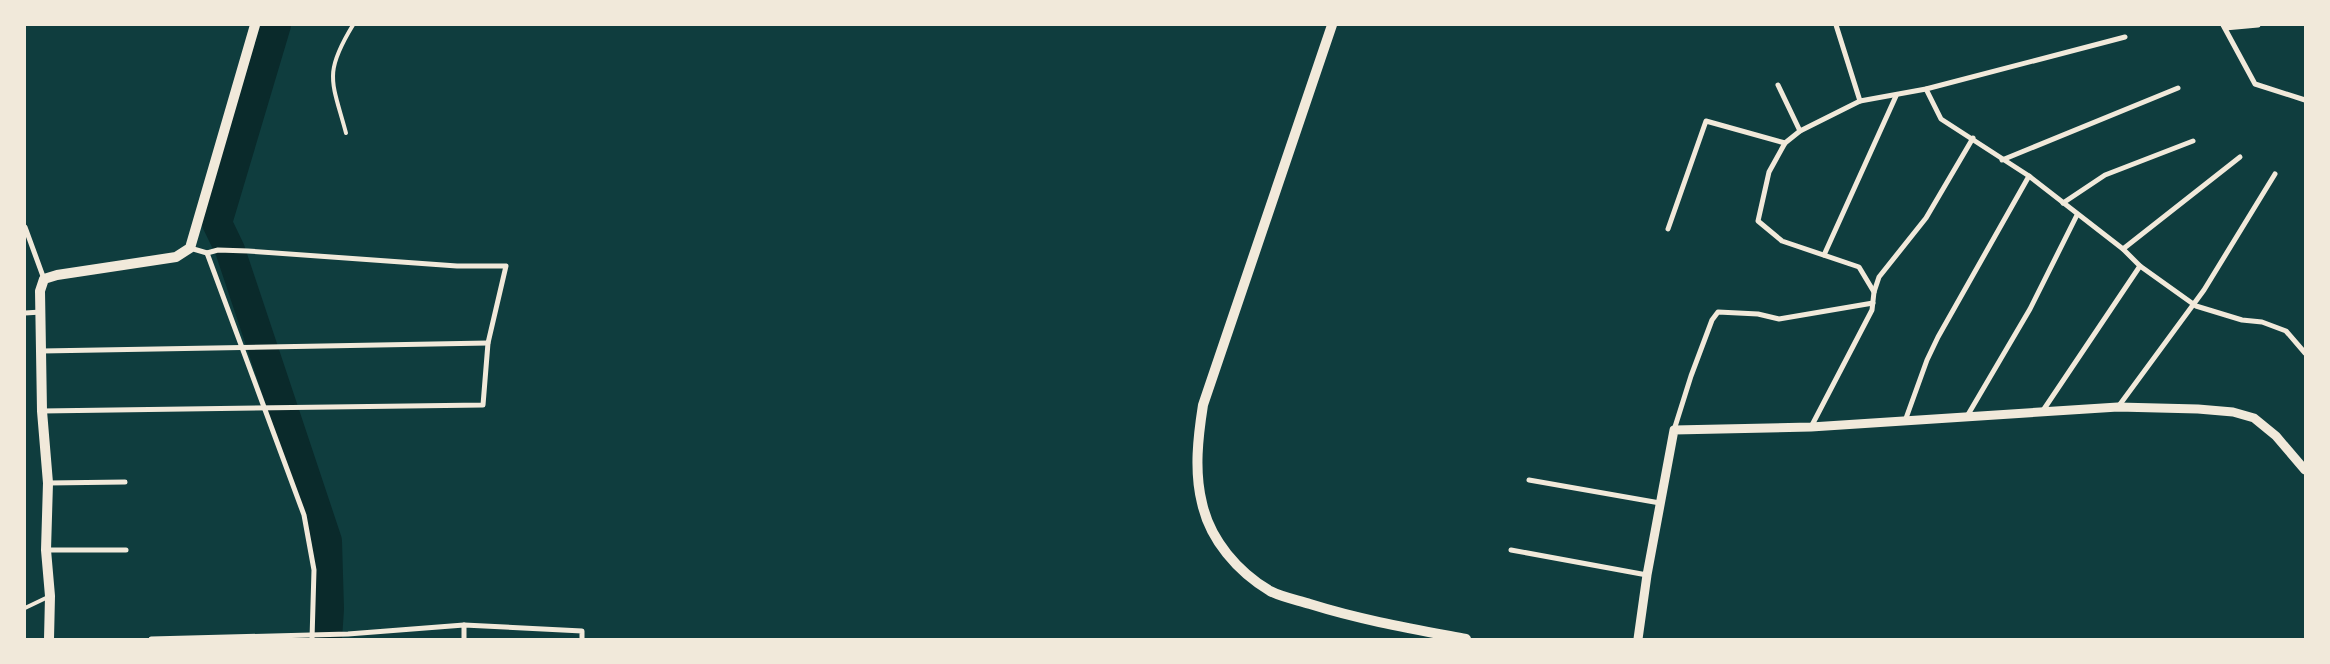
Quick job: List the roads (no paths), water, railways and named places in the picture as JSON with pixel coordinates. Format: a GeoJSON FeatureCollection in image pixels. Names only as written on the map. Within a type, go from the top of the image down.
{"type":"FeatureCollection","features":[{"type":"Feature","properties":{"kind":"main road"},"geometry":{"type":"LineString","coordinates":[[49,639],[50,596],[46,550],[48,483],[42,411],[42,312],[40,291],[44,279],[57,275],[176,257],[190,248],[255,25]]}},
{"type":"Feature","properties":{"kind":"main road"},"geometry":{"type":"LineString","coordinates":[[1332,25],[1203,405],[1198,438],[1198,470],[1202,504],[1212,529],[1225,553],[1248,575],[1271,592],[1345,615],[1466,639]]}},
{"type":"Feature","properties":{"kind":"street"},"geometry":{"type":"LineString","coordinates":[[1836,25],[1860,101]]}},
{"type":"Feature","properties":{"kind":"street"},"geometry":{"type":"LineString","coordinates":[[2258,25],[2224,27],[2255,84],[2305,100]]}},
{"type":"Feature","properties":{"kind":"street"},"geometry":{"type":"LineString","coordinates":[[1874,292],[1858,267],[1782,240],[1758,221],[1769,172],[1785,143],[1800,131],[1860,101],[1926,90],[2125,37]]}},
{"type":"Feature","properties":{"kind":"street"},"geometry":{"type":"LineString","coordinates":[[1778,85],[1800,131]]}},
{"type":"Feature","properties":{"kind":"street"},"geometry":{"type":"LineString","coordinates":[[2002,160],[2178,88]]}},
{"type":"Feature","properties":{"kind":"street"},"geometry":{"type":"LineString","coordinates":[[1926,90],[1941,119],[2028,176],[2124,249],[2140,266],[2194,305],[2242,320],[2262,322],[2286,331],[2305,352]]}},
{"type":"Feature","properties":{"kind":"street"},"geometry":{"type":"LineString","coordinates":[[1824,255],[1896,96]]}},
{"type":"Feature","properties":{"kind":"street"},"geometry":{"type":"LineString","coordinates":[[1668,229],[1706,121],[1785,143]]}},
{"type":"Feature","properties":{"kind":"street"},"geometry":{"type":"LineString","coordinates":[[1811,427],[1872,310],[1874,292],[1879,277],[1926,218],[1972,138]]}},
{"type":"Feature","properties":{"kind":"street"},"geometry":{"type":"LineString","coordinates":[[2063,204],[2105,175],[2192,141]]}},
{"type":"Feature","properties":{"kind":"street"},"geometry":{"type":"LineString","coordinates":[[2124,249],[2240,157]]}},
{"type":"Feature","properties":{"kind":"street"},"geometry":{"type":"LineString","coordinates":[[2118,407],[2194,305],[2275,174]]}},
{"type":"Feature","properties":{"kind":"street"},"geometry":{"type":"LineString","coordinates":[[1905,422],[1926,360],[2028,176]]}},
{"type":"Feature","properties":{"kind":"street"},"geometry":{"type":"LineString","coordinates":[[1966,418],[2030,309],[2078,215]]}},
{"type":"Feature","properties":{"kind":"street"},"geometry":{"type":"LineString","coordinates":[[25,227],[44,279]]}},
{"type":"Feature","properties":{"kind":"street"},"geometry":{"type":"LineString","coordinates":[[42,411],[483,405],[488,343],[506,266],[457,266],[248,251],[218,250],[207,253],[190,248]]}},
{"type":"Feature","properties":{"kind":"street"},"geometry":{"type":"LineString","coordinates":[[207,253],[266,408],[304,515],[314,570],[314,636]]}},
{"type":"Feature","properties":{"kind":"street"},"geometry":{"type":"LineString","coordinates":[[2042,412],[2140,266]]}},
{"type":"Feature","properties":{"kind":"street"},"geometry":{"type":"LineString","coordinates":[[1638,639],[1647,575],[1674,430],[1690,376],[1712,320],[1718,312],[1779,319],[1873,303]]}},
{"type":"Feature","properties":{"kind":"street"},"geometry":{"type":"LineString","coordinates":[[25,313],[42,312]]}},
{"type":"Feature","properties":{"kind":"street"},"geometry":{"type":"LineString","coordinates":[[42,351],[254,349],[488,343]]}},
{"type":"Feature","properties":{"kind":"street"},"geometry":{"type":"LineString","coordinates":[[1674,430],[1811,427],[2118,407],[2233,412],[2254,418],[2276,436],[2305,470]]}},
{"type":"Feature","properties":{"kind":"street"},"geometry":{"type":"LineString","coordinates":[[1529,480],[1660,503]]}},
{"type":"Feature","properties":{"kind":"street"},"geometry":{"type":"LineString","coordinates":[[48,483],[125,482]]}},
{"type":"Feature","properties":{"kind":"street"},"geometry":{"type":"LineString","coordinates":[[46,550],[126,550]]}},
{"type":"Feature","properties":{"kind":"street"},"geometry":{"type":"LineString","coordinates":[[1511,550],[1647,575]]}},
{"type":"Feature","properties":{"kind":"street"},"geometry":{"type":"LineString","coordinates":[[464,626],[464,639]]}},
{"type":"Feature","properties":{"kind":"street"},"geometry":{"type":"LineString","coordinates":[[151,639],[338,634],[347,636],[464,626],[582,631],[582,639]]}},
{"type":"Feature","properties":{"kind":"lane"},"geometry":{"type":"LineString","coordinates":[[346,133],[332,80],[332,73],[340,46],[354,25]]}},
{"type":"Feature","properties":{"kind":"lane"},"geometry":{"type":"LineString","coordinates":[[25,608],[50,596]]}},
{"type":"Feature","properties":{"kind":"waterway"},"geometry":{"type":"LineString","coordinates":[[276,25],[217,223],[230,250],[327,541],[329,609],[327,639]]}}]}
